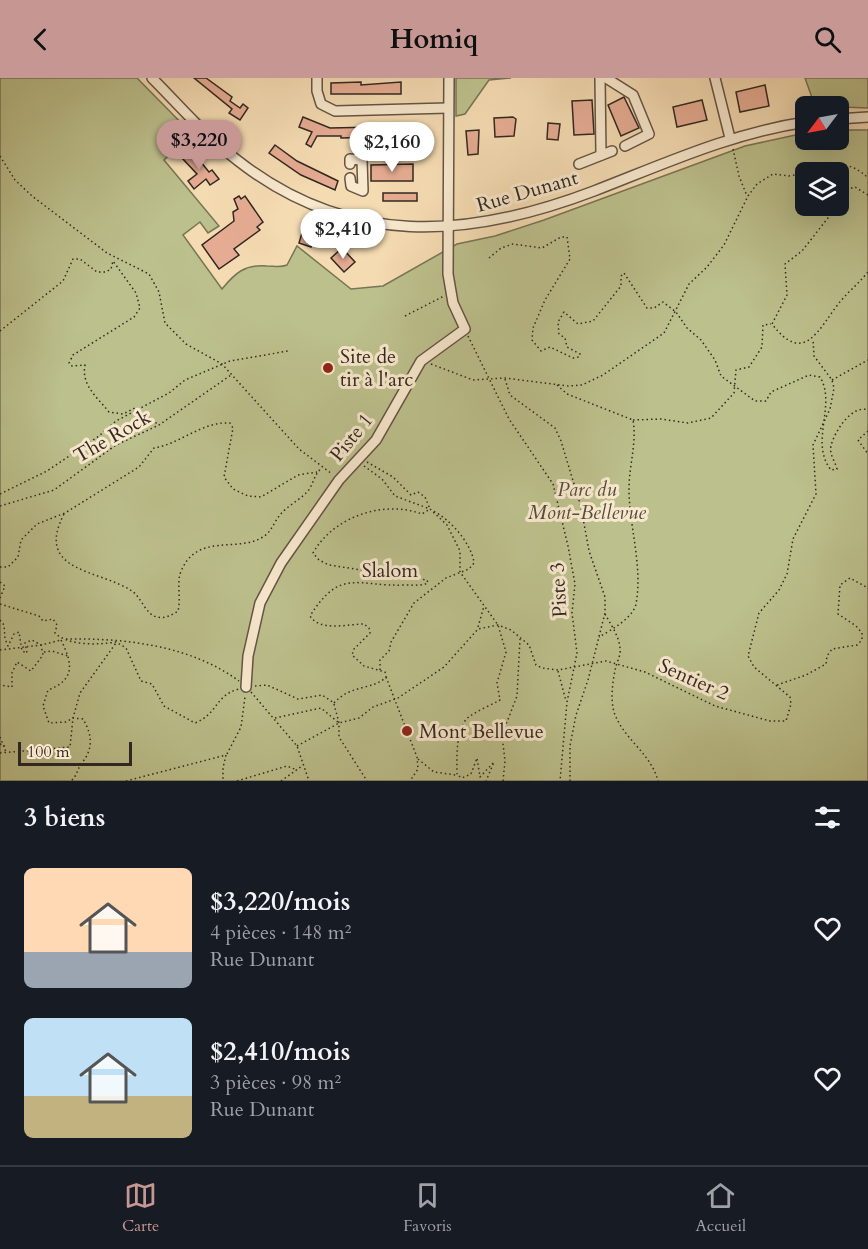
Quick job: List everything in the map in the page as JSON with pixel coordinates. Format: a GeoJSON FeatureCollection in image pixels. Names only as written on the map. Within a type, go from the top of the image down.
{"type":"FeatureCollection","features":[{"type":"Feature","properties":{"kind":"street","name":"Rue Dunant"},"geometry":{"type":"LineString","coordinates":[[152,78],[237,160],[295,196],[366,220],[411,227],[448,227],[496,222],[542,209],[731,143],[795,125]]}},
{"type":"Feature","properties":{"kind":"street"},"geometry":{"type":"LineString","coordinates":[[317,78],[317,91],[321,104],[335,111],[448,108]]}},
{"type":"Feature","properties":{"kind":"street"},"geometry":{"type":"LineString","coordinates":[[421,361],[465,329],[451,292],[448,227],[448,78]]}},
{"type":"Feature","properties":{"kind":"street"},"geometry":{"type":"LineString","coordinates":[[600,78],[601,155]]}},
{"type":"Feature","properties":{"kind":"street"},"geometry":{"type":"LineString","coordinates":[[606,78],[633,95],[649,134],[625,146]]}},
{"type":"Feature","properties":{"kind":"street"},"geometry":{"type":"LineString","coordinates":[[715,78],[731,143]]}},
{"type":"Feature","properties":{"kind":"street"},"geometry":{"type":"LineString","coordinates":[[849,118],[868,117]]}},
{"type":"Feature","properties":{"kind":"street"},"geometry":{"type":"LineString","coordinates":[[579,164],[612,151]]}},
{"type":"Feature","properties":{"kind":"street"},"geometry":{"type":"LineString","coordinates":[[350,164],[350,159],[362,160],[363,191],[351,186],[351,178]]}},
{"type":"Feature","properties":{"kind":"street","name":"Piste 1"},"geometry":{"type":"LineString","coordinates":[[339,480],[361,460],[389,419],[421,361]]}},
{"type":"Feature","properties":{"kind":"street"},"geometry":{"type":"LineString","coordinates":[[246,687],[248,656],[260,603],[281,563],[339,480]]}},
{"type":"Feature","properties":{"kind":"path"},"geometry":{"type":"LineString","coordinates":[[731,143],[739,176],[748,196]]}},
{"type":"Feature","properties":{"kind":"path","name":"Piste 1"},"geometry":{"type":"LineString","coordinates":[[0,156],[15,180],[32,196],[107,253],[149,274],[159,292],[165,323],[186,344],[222,364],[299,448],[339,480]]}},
{"type":"Feature","properties":{"kind":"path"},"geometry":{"type":"LineString","coordinates":[[849,166],[868,178]]}},
{"type":"Feature","properties":{"kind":"path"},"geometry":{"type":"LineString","coordinates":[[421,361],[473,380],[505,378],[582,385],[620,365],[664,333],[689,284],[707,267],[724,245],[748,196],[765,177],[795,173]]}},
{"type":"Feature","properties":{"kind":"path"},"geometry":{"type":"LineString","coordinates":[[849,189],[855,187],[867,191],[868,195]]}},
{"type":"Feature","properties":{"kind":"path"},"geometry":{"type":"LineString","coordinates":[[772,324],[787,296],[785,264],[802,251],[829,216]]}},
{"type":"Feature","properties":{"kind":"path"},"geometry":{"type":"LineString","coordinates":[[489,258],[501,248],[513,244],[542,248],[565,235],[569,240],[571,254],[569,263],[554,282],[533,328],[532,340],[541,351],[550,347],[573,358],[579,357],[580,354],[567,347],[565,338],[559,334],[560,317],[564,312],[578,324],[593,321],[621,286],[621,276],[624,273],[647,308],[654,308],[663,302],[676,312],[715,360],[721,376],[736,388],[762,402],[771,392],[814,374],[824,384],[823,455],[826,464],[835,471],[837,465],[830,449],[835,435],[850,415],[861,409],[868,410]]}},
{"type":"Feature","properties":{"kind":"path"},"geometry":{"type":"LineString","coordinates":[[1,330],[63,282],[73,259],[80,259],[97,272],[106,273],[111,269],[113,261],[136,293],[140,308],[134,317],[73,355],[69,363],[72,366],[85,365],[82,375],[89,388],[110,412],[123,414],[135,408],[159,425]]}},
{"type":"Feature","properties":{"kind":"path"},"geometry":{"type":"LineString","coordinates":[[772,324],[790,342],[797,344],[813,339],[868,272]]}},
{"type":"Feature","properties":{"kind":"path"},"geometry":{"type":"LineString","coordinates":[[405,316],[451,292]]}},
{"type":"Feature","properties":{"kind":"path"},"geometry":{"type":"LineString","coordinates":[[557,384],[567,394],[633,420],[661,419],[688,423],[706,420],[728,401],[736,388],[736,370],[749,367],[762,347],[763,325],[772,324]]}},
{"type":"Feature","properties":{"kind":"path","name":"Piste 3"},"geometry":{"type":"LineString","coordinates":[[466,330],[509,419],[553,484],[575,584],[572,612],[577,653],[567,702],[560,781]]}},
{"type":"Feature","properties":{"kind":"path"},"geometry":{"type":"LineString","coordinates":[[813,339],[814,356],[832,380],[833,398],[813,445],[816,494],[793,538],[787,574],[779,590],[759,613],[748,656],[754,667],[777,685],[806,675],[826,664],[827,656],[832,649],[850,646],[862,640],[862,633],[856,626],[838,614],[840,585],[850,578],[868,588]]}},
{"type":"Feature","properties":{"kind":"path"},"geometry":{"type":"LineString","coordinates":[[0,494],[47,471],[99,436],[116,421],[169,393],[185,380],[222,364],[259,354],[288,351]]}},
{"type":"Feature","properties":{"kind":"path"},"geometry":{"type":"LineString","coordinates":[[832,380],[868,360]]}},
{"type":"Feature","properties":{"kind":"path","name":"The Rock"},"geometry":{"type":"LineString","coordinates":[[0,506],[54,490],[116,445],[159,425],[231,375]]}},
{"type":"Feature","properties":{"kind":"path"},"geometry":{"type":"LineString","coordinates":[[505,378],[510,395],[555,428],[561,441],[581,507],[589,551],[605,597],[605,614],[576,715],[570,746],[570,781]]}},
{"type":"Feature","properties":{"kind":"path"},"geometry":{"type":"LineString","coordinates":[[598,638],[613,629],[636,606],[636,550],[629,488],[635,433],[633,420]]}},
{"type":"Feature","properties":{"kind":"path"},"geometry":{"type":"LineString","coordinates":[[0,567],[8,567],[18,557],[21,540],[37,524],[65,513],[139,467],[154,448],[166,446],[207,426],[230,423],[233,428],[224,477],[233,489],[248,496],[261,497],[298,475],[317,472]]}},
{"type":"Feature","properties":{"kind":"path"},"geometry":{"type":"LineString","coordinates":[[868,431],[858,441],[868,454]]}},
{"type":"Feature","properties":{"kind":"path"},"geometry":{"type":"LineString","coordinates":[[361,460],[393,477],[411,495],[418,492],[425,497],[430,509],[447,525],[460,551],[460,572],[498,625],[506,652],[497,683],[500,700],[468,717],[461,726],[457,775]]}},
{"type":"Feature","properties":{"kind":"path"},"geometry":{"type":"LineString","coordinates":[[361,460],[362,464],[382,478],[395,496],[444,516],[473,554],[474,562],[446,578],[414,603],[391,642],[389,651],[381,660],[380,670]]}},
{"type":"Feature","properties":{"kind":"path"},"geometry":{"type":"LineString","coordinates":[[65,513],[57,528],[55,540],[60,555],[68,565],[125,586],[135,592],[150,613],[156,617],[168,616],[178,611],[181,599],[179,576],[195,554],[206,547],[258,540],[269,532],[281,513],[308,490],[317,472],[323,467]]}},
{"type":"Feature","properties":{"kind":"path","name":"Slalom"},"geometry":{"type":"LineString","coordinates":[[386,676],[385,672],[364,666],[352,654],[370,633],[369,628],[364,624],[322,626],[310,616],[330,589],[341,585],[358,582],[397,586],[425,585],[428,583],[427,580],[329,565],[319,560],[313,553],[326,536],[362,514],[382,507],[405,508],[422,513],[430,509]]}},
{"type":"Feature","properties":{"kind":"path"},"geometry":{"type":"LineString","coordinates":[[0,582],[5,586],[0,598]]}},
{"type":"Feature","properties":{"kind":"path"},"geometry":{"type":"LineString","coordinates":[[0,604],[39,616],[43,621],[53,619],[57,625],[55,633],[69,656],[69,673],[62,684],[48,690],[42,706],[46,718],[54,725],[73,718],[83,719],[90,731],[91,746],[87,760],[71,781]]}},
{"type":"Feature","properties":{"kind":"path"},"geometry":{"type":"LineString","coordinates":[[297,746],[339,723],[359,718],[373,706],[393,699],[444,667],[478,629],[485,605]]}},
{"type":"Feature","properties":{"kind":"path"},"geometry":{"type":"LineString","coordinates":[[605,614],[621,651],[616,664],[612,694],[614,711],[627,736],[644,752],[655,769],[658,781]]}},
{"type":"Feature","properties":{"kind":"path"},"geometry":{"type":"LineString","coordinates":[[0,620],[4,625],[8,646],[14,634],[21,633],[20,648],[25,653],[25,643],[28,639],[41,645]]}},
{"type":"Feature","properties":{"kind":"path"},"geometry":{"type":"LineString","coordinates":[[478,629],[498,625],[511,630],[529,645],[536,664],[558,670],[592,661]]}},
{"type":"Feature","properties":{"kind":"path"},"geometry":{"type":"LineString","coordinates":[[503,781],[505,762],[502,735],[516,696],[520,638]]}},
{"type":"Feature","properties":{"kind":"path"},"geometry":{"type":"LineString","coordinates":[[0,650],[26,648],[61,640],[116,642],[162,647],[208,662],[246,687],[274,718],[297,746],[309,781]]}},
{"type":"Feature","properties":{"kind":"path"},"geometry":{"type":"LineString","coordinates":[[116,642],[126,648],[141,681],[152,684],[164,706],[195,723],[206,719],[220,697],[229,691],[246,687],[267,685],[298,699],[322,695],[334,703],[339,723],[339,737],[367,781]]}},
{"type":"Feature","properties":{"kind":"path"},"geometry":{"type":"LineString","coordinates":[[0,753],[70,747],[73,718],[80,693],[116,642]]}},
{"type":"Feature","properties":{"kind":"path"},"geometry":{"type":"LineString","coordinates":[[0,685],[12,687],[15,664],[19,662],[24,669],[33,670],[42,652],[41,645]]}},
{"type":"Feature","properties":{"kind":"path"},"geometry":{"type":"LineString","coordinates":[[42,652],[52,651],[69,656]]}},
{"type":"Feature","properties":{"kind":"path","name":"Sentier 2"},"geometry":{"type":"LineString","coordinates":[[592,661],[606,661],[645,672],[715,706],[770,721],[786,721],[791,704],[790,697],[777,685]]}},
{"type":"Feature","properties":{"kind":"path"},"geometry":{"type":"LineString","coordinates":[[558,670],[567,702]]}},
{"type":"Feature","properties":{"kind":"path"},"geometry":{"type":"LineString","coordinates":[[334,703],[344,693],[381,682],[386,676]]}},
{"type":"Feature","properties":{"kind":"path"},"geometry":{"type":"LineString","coordinates":[[386,676],[417,757],[418,769],[410,781]]}},
{"type":"Feature","properties":{"kind":"path"},"geometry":{"type":"LineString","coordinates":[[223,781],[226,755],[241,727],[246,687]]}},
{"type":"Feature","properties":{"kind":"path"},"geometry":{"type":"LineString","coordinates":[[274,718],[321,708],[339,723]]}},
{"type":"Feature","properties":{"kind":"path"},"geometry":{"type":"LineString","coordinates":[[0,737],[6,747],[6,753]]}},
{"type":"Feature","properties":{"kind":"path"},"geometry":{"type":"LineString","coordinates":[[0,744],[6,747]]}},
{"type":"Feature","properties":{"kind":"path"},"geometry":{"type":"LineString","coordinates":[[126,781],[226,755]]}},
{"type":"Feature","properties":{"kind":"path"},"geometry":{"type":"LineString","coordinates":[[417,757],[434,772],[467,777],[477,758],[480,777],[494,762],[486,781]]}},
{"type":"Feature","properties":{"kind":"path"},"geometry":{"type":"LineString","coordinates":[[281,781],[303,765]]}},
{"type":"Feature","properties":{"kind":"path"},"geometry":{"type":"LineString","coordinates":[[237,781],[287,766],[297,770]]}},
{"type":"Feature","properties":{"kind":"green space","name":"Parc du Mont-Bellevue"},"geometry":{"type":"Polygon","coordinates":[[[0,78],[137,78],[192,134],[164,160],[219,226],[208,233],[200,222],[183,235],[222,289],[231,278],[247,268],[287,265],[297,246],[351,289],[383,286],[457,244],[495,236],[544,220],[745,146],[795,135],[795,150],[849,150],[849,130],[868,130],[868,781],[0,781],[0,78]]]}},
{"type":"Feature","properties":{"kind":"green space"},"geometry":{"type":"Polygon","coordinates":[[[456,78],[511,78],[489,80],[465,114],[456,116],[456,78]]]}},
{"type":"Feature","properties":{"kind":"green space"},"geometry":{"type":"Polygon","coordinates":[[[805,78],[868,78],[868,108],[849,107],[849,96],[811,96],[805,78]]]}},
{"type":"Feature","properties":{"kind":"building"},"geometry":{"type":"Polygon","coordinates":[[[194,78],[206,78],[232,97],[230,101],[240,108],[243,104],[248,108],[240,120],[229,113],[232,109],[194,78]]]}},
{"type":"Feature","properties":{"kind":"building"},"geometry":{"type":"Polygon","coordinates":[[[361,82],[361,85],[401,82],[401,94],[331,94],[331,83],[361,82]]]}},
{"type":"Feature","properties":{"kind":"building"},"geometry":{"type":"Polygon","coordinates":[[[765,85],[769,106],[740,112],[736,92],[765,85]]]}},
{"type":"Feature","properties":{"kind":"building"},"geometry":{"type":"Polygon","coordinates":[[[624,97],[639,128],[621,136],[608,105],[624,97]]]}},
{"type":"Feature","properties":{"kind":"building"},"geometry":{"type":"Polygon","coordinates":[[[592,100],[594,134],[574,135],[572,101],[592,100]]]}},
{"type":"Feature","properties":{"kind":"building"},"geometry":{"type":"Polygon","coordinates":[[[702,100],[707,120],[677,127],[673,107],[702,100]]]}},
{"type":"Feature","properties":{"kind":"building"},"geometry":{"type":"Polygon","coordinates":[[[303,117],[330,128],[423,126],[423,136],[341,138],[341,136],[317,136],[311,147],[306,144],[312,132],[299,127],[303,117]]]}},
{"type":"Feature","properties":{"kind":"building"},"geometry":{"type":"Polygon","coordinates":[[[513,117],[516,119],[514,136],[495,137],[494,118],[513,117]]]}},
{"type":"Feature","properties":{"kind":"building"},"geometry":{"type":"Polygon","coordinates":[[[548,123],[560,124],[558,140],[547,139],[548,123]]]}},
{"type":"Feature","properties":{"kind":"building"},"geometry":{"type":"Polygon","coordinates":[[[479,130],[478,154],[468,155],[466,131],[479,130]]]}},
{"type":"Feature","properties":{"kind":"building"},"geometry":{"type":"Polygon","coordinates":[[[275,145],[297,161],[338,181],[335,190],[301,175],[269,153],[275,145]]]}},
{"type":"Feature","properties":{"kind":"building"},"geometry":{"type":"Polygon","coordinates":[[[191,150],[209,172],[212,170],[219,179],[210,185],[206,179],[194,189],[188,181],[197,174],[182,158],[191,150]]]}},
{"type":"Feature","properties":{"kind":"building"},"geometry":{"type":"Polygon","coordinates":[[[413,164],[413,181],[371,181],[371,165],[413,164]]]}},
{"type":"Feature","properties":{"kind":"building"},"geometry":{"type":"Polygon","coordinates":[[[383,193],[417,193],[417,201],[383,201],[383,193]]]}},
{"type":"Feature","properties":{"kind":"building"},"geometry":{"type":"Polygon","coordinates":[[[239,196],[241,199],[245,196],[263,222],[257,227],[260,230],[234,249],[239,255],[219,269],[202,245],[234,221],[233,212],[238,209],[234,199],[239,196]]]}},
{"type":"Feature","properties":{"kind":"building"},"geometry":{"type":"Polygon","coordinates":[[[304,226],[316,230],[311,247],[299,243],[304,226]]]}},
{"type":"Feature","properties":{"kind":"building"},"geometry":{"type":"Polygon","coordinates":[[[342,248],[355,262],[344,272],[331,258],[342,248]]]}},
{"type":"Feature","properties":{"kind":"place","name":"Site de tir à l'arc"},"geometry":{"type":"Point","coordinates":[328,368]}},
{"type":"Feature","properties":{"kind":"place","name":"Mont Bellevue"},"geometry":{"type":"Point","coordinates":[407,731]}}]}
